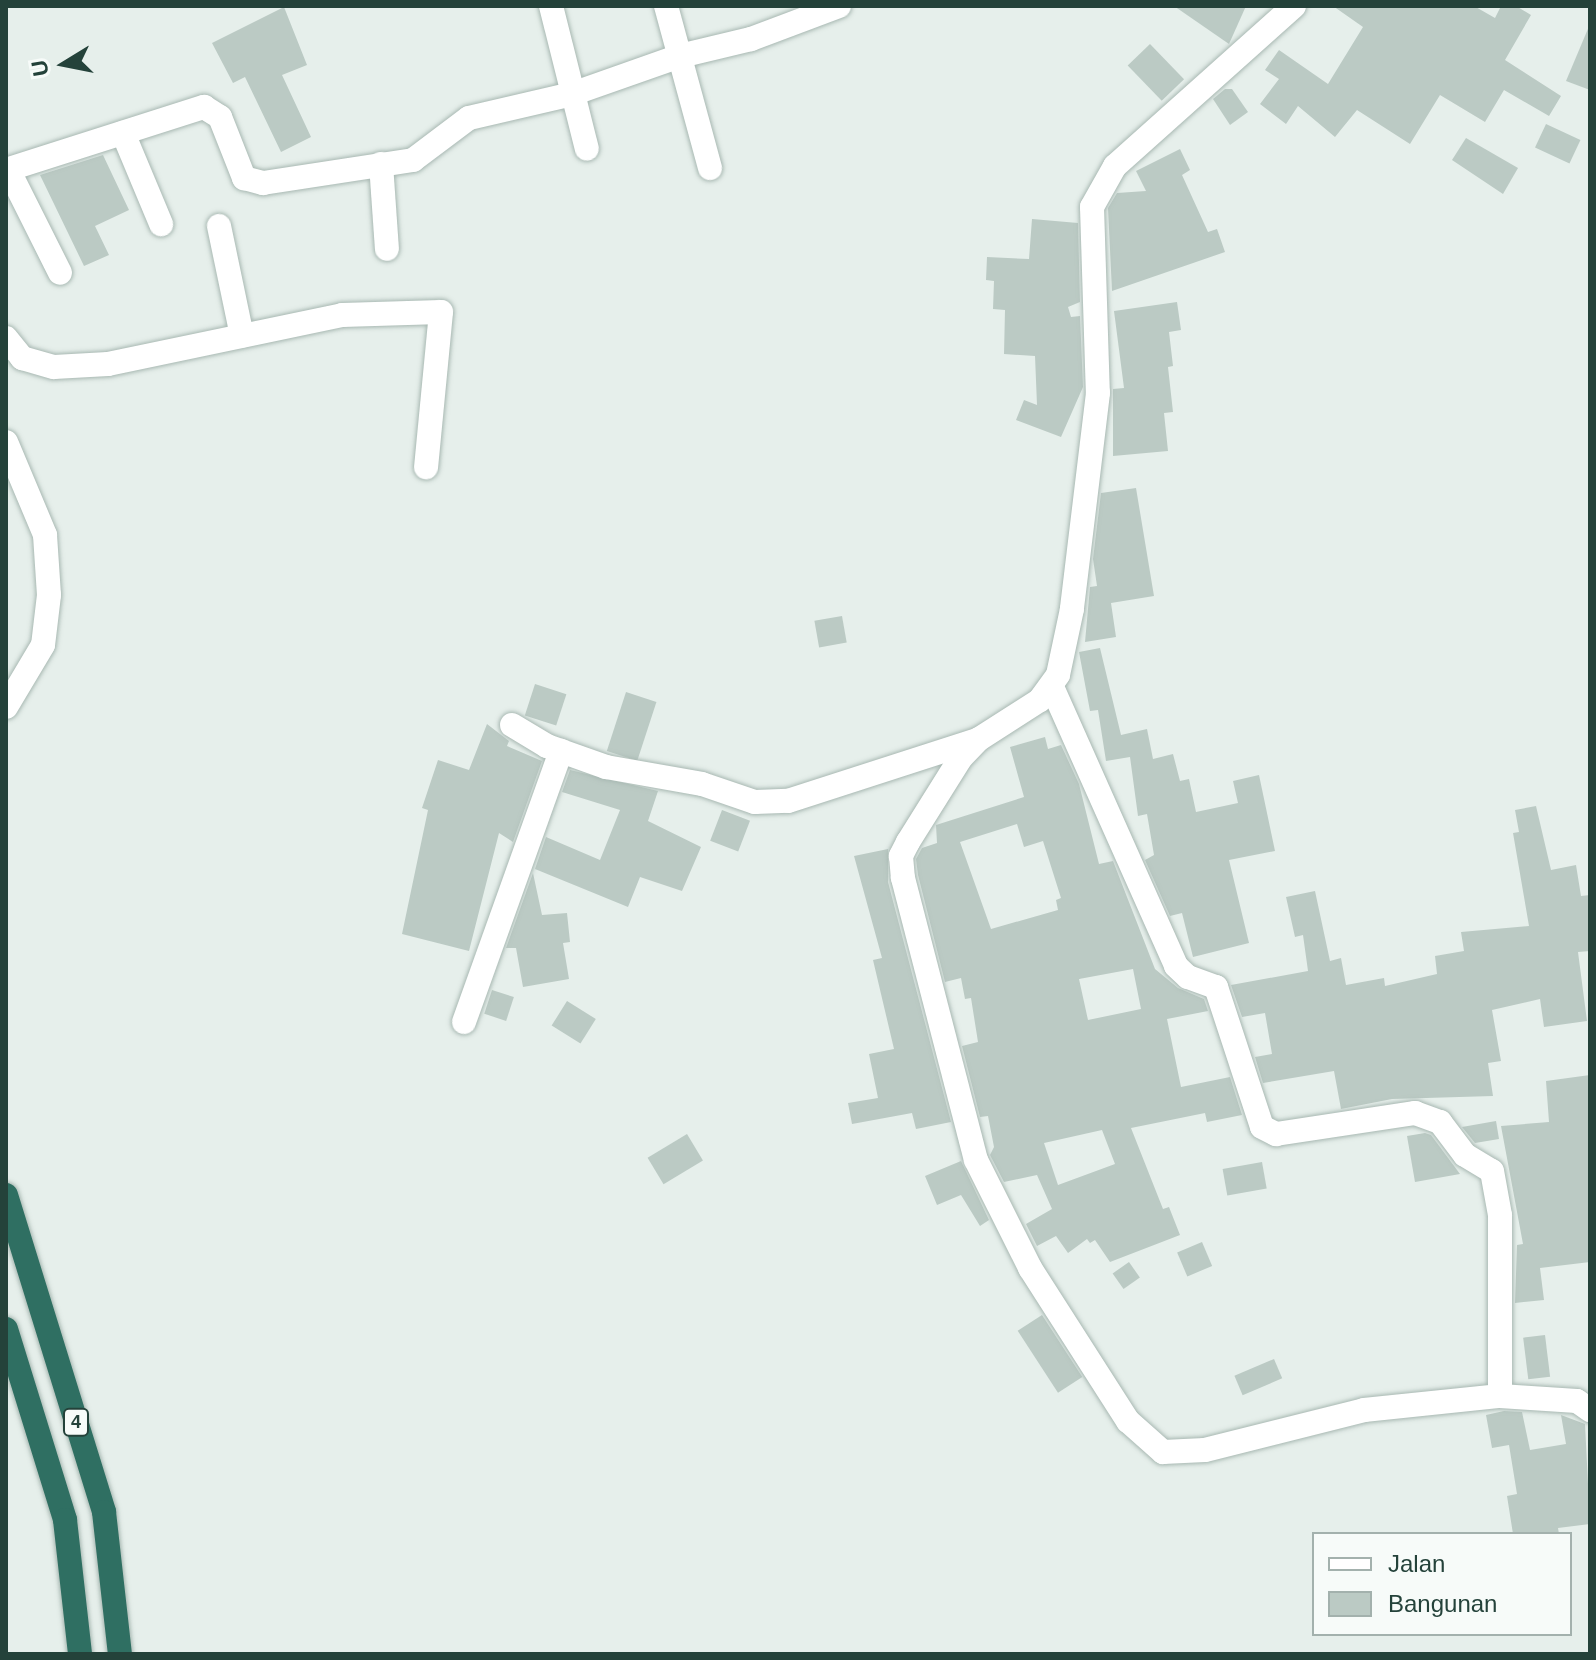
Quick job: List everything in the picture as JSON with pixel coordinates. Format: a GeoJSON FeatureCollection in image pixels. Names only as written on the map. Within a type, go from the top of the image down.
{"type":"FeatureCollection","features":[{"type":"Feature","properties":{"kind":"highway","name":"4"},"geometry":{"type":"LineString","coordinates":[[6,1195],[104,1512],[120,1654]]}},
{"type":"Feature","properties":{"kind":"highway","name":"4"},"geometry":{"type":"LineString","coordinates":[[6,1329],[65,1520],[80,1654]]}},
{"type":"Feature","properties":{"kind":"street"},"geometry":{"type":"LineString","coordinates":[[551,6],[587,149]]}},
{"type":"Feature","properties":{"kind":"street"},"geometry":{"type":"LineString","coordinates":[[666,6],[710,168]]}},
{"type":"Feature","properties":{"kind":"street"},"geometry":{"type":"LineString","coordinates":[[60,273],[7,170],[204,107],[220,117],[244,178],[263,183],[413,160],[469,118],[572,94],[680,56],[751,39],[839,6]]}},
{"type":"Feature","properties":{"kind":"street"},"geometry":{"type":"LineString","coordinates":[[1294,6],[1115,166],[1092,207],[1098,393],[1072,609],[1052,687],[1176,966],[1188,977],[1216,987],[1262,1127],[1276,1134],[1415,1113],[1440,1122],[1465,1155],[1492,1171],[1500,1215],[1500,1396]]}},
{"type":"Feature","properties":{"kind":"street"},"geometry":{"type":"LineString","coordinates":[[123,133],[161,224]]}},
{"type":"Feature","properties":{"kind":"street"},"geometry":{"type":"LineString","coordinates":[[381,164],[387,249]]}},
{"type":"Feature","properties":{"kind":"street"},"geometry":{"type":"LineString","coordinates":[[219,226],[242,336]]}},
{"type":"Feature","properties":{"kind":"street"},"geometry":{"type":"LineString","coordinates":[[6,338],[22,358],[54,367],[108,364],[342,315],[441,312],[426,467]]}},
{"type":"Feature","properties":{"kind":"street"},"geometry":{"type":"LineString","coordinates":[[6,442],[45,535],[49,595],[43,645],[6,707]]}},
{"type":"Feature","properties":{"kind":"street"},"geometry":{"type":"LineString","coordinates":[[1052,687],[979,739],[960,759],[901,856],[903,878],[976,1160],[1030,1268],[1128,1421],[1163,1452],[1205,1450],[1364,1410],[1500,1396],[1577,1401],[1590,1410]]}},
{"type":"Feature","properties":{"kind":"street"},"geometry":{"type":"LineString","coordinates":[[512,725],[561,751],[606,767],[702,784],[755,802],[788,801],[979,739]]}},
{"type":"Feature","properties":{"kind":"street"},"geometry":{"type":"LineString","coordinates":[[464,1022],[561,751]]}},
{"type":"Feature","properties":{"kind":"building"},"geometry":{"type":"Polygon","coordinates":[[[1174,6],[1246,6],[1229,44],[1174,6]]]}},
{"type":"Feature","properties":{"kind":"building"},"geometry":{"type":"Polygon","coordinates":[[[1333,6],[1474,6],[1495,18],[1501,6],[1516,6],[1531,15],[1505,60],[1561,96],[1549,116],[1504,90],[1485,122],[1440,95],[1410,144],[1357,110],[1335,137],[1298,106],[1286,124],[1260,104],[1279,79],[1265,70],[1279,50],[1328,84],[1363,27],[1333,6]]]}},
{"type":"Feature","properties":{"kind":"building"},"geometry":{"type":"Polygon","coordinates":[[[284,7],[307,65],[282,75],[311,137],[281,152],[245,77],[233,83],[212,43],[284,7]]]}},
{"type":"Feature","properties":{"kind":"building"},"geometry":{"type":"Polygon","coordinates":[[[1590,24],[1590,90],[1566,81],[1590,24]]]}},
{"type":"Feature","properties":{"kind":"building"},"geometry":{"type":"Polygon","coordinates":[[[1150,44],[1184,79],[1162,101],[1128,66],[1150,44]]]}},
{"type":"Feature","properties":{"kind":"building"},"geometry":{"type":"Polygon","coordinates":[[[1225,89],[1232,89],[1248,112],[1230,125],[1213,99],[1225,89]]]}},
{"type":"Feature","properties":{"kind":"building"},"geometry":{"type":"Polygon","coordinates":[[[1546,124],[1580,140],[1569,164],[1535,148],[1546,124]]]}},
{"type":"Feature","properties":{"kind":"building"},"geometry":{"type":"Polygon","coordinates":[[[1466,138],[1518,168],[1503,194],[1452,160],[1466,138]]]}},
{"type":"Feature","properties":{"kind":"building"},"geometry":{"type":"Polygon","coordinates":[[[1180,149],[1190,170],[1182,175],[1208,232],[1217,229],[1225,252],[1112,291],[1108,208],[1117,193],[1146,191],[1136,171],[1180,149]]]}},
{"type":"Feature","properties":{"kind":"building"},"geometry":{"type":"Polygon","coordinates":[[[103,155],[129,210],[95,226],[109,255],[84,266],[40,175],[103,155]]]}},
{"type":"Feature","properties":{"kind":"building"},"geometry":{"type":"Polygon","coordinates":[[[1032,219],[1078,223],[1080,302],[1068,307],[1071,317],[1080,316],[1083,387],[1061,437],[1016,420],[1024,400],[1037,405],[1035,356],[1004,354],[1005,310],[993,309],[994,281],[986,280],[987,257],[1029,259],[1032,219]]]}},
{"type":"Feature","properties":{"kind":"building"},"geometry":{"type":"Polygon","coordinates":[[[1177,302],[1181,330],[1169,332],[1173,366],[1168,367],[1173,412],[1164,413],[1168,451],[1113,456],[1113,389],[1124,388],[1114,311],[1177,302]]]}},
{"type":"Feature","properties":{"kind":"building"},"geometry":{"type":"Polygon","coordinates":[[[1136,488],[1154,596],[1111,603],[1116,637],[1085,642],[1090,587],[1097,586],[1093,559],[1101,493],[1136,488]]]}},
{"type":"Feature","properties":{"kind":"building"},"geometry":{"type":"Polygon","coordinates":[[[842,616],[847,643],[819,647],[814,621],[842,616]]]}},
{"type":"Feature","properties":{"kind":"building"},"geometry":{"type":"Polygon","coordinates":[[[1100,648],[1121,735],[1147,729],[1153,759],[1173,754],[1180,781],[1189,779],[1196,812],[1238,803],[1233,781],[1259,775],[1275,851],[1229,860],[1249,943],[1193,957],[1182,913],[1170,916],[1145,860],[1154,855],[1147,814],[1138,816],[1130,757],[1106,761],[1098,710],[1090,711],[1079,652],[1100,648]]]}},
{"type":"Feature","properties":{"kind":"building"},"geometry":{"type":"Polygon","coordinates":[[[535,684],[566,694],[556,726],[525,715],[535,684]]]}},
{"type":"Feature","properties":{"kind":"building"},"geometry":{"type":"Polygon","coordinates":[[[626,692],[656,702],[637,761],[607,751],[626,692]]]}},
{"type":"Feature","properties":{"kind":"building"},"geometry":{"type":"Polygon","coordinates":[[[487,724],[509,741],[507,746],[542,761],[513,842],[499,833],[469,951],[402,934],[428,810],[422,808],[438,760],[469,770],[487,724]]]}},
{"type":"Feature","properties":{"kind":"building"},"geometry":{"type":"Polygon","coordinates":[[[1045,737],[1048,749],[1061,745],[1079,784],[1099,864],[1113,861],[1155,969],[1178,988],[1204,999],[1208,1011],[1167,1019],[1181,1087],[1230,1077],[1242,1115],[1207,1122],[1205,1113],[1131,1128],[1163,1209],[1169,1207],[1180,1235],[1110,1262],[1095,1240],[1090,1243],[1087,1239],[1068,1253],[1056,1236],[1037,1246],[1026,1224],[1052,1209],[1037,1175],[1004,1182],[990,1155],[994,1147],[988,1116],[980,1117],[962,1046],[978,1042],[971,998],[965,999],[961,978],[945,982],[918,875],[916,859],[922,848],[937,843],[936,825],[1024,797],[1010,747],[1045,737]],[[1017,824],[960,842],[991,929],[1058,910],[1056,900],[1061,898],[1043,841],[1024,847],[1017,824]],[[1133,969],[1079,979],[1088,1020],[1141,1009],[1133,969]],[[1102,1130],[1044,1143],[1058,1185],[1115,1164],[1102,1130]]]}},
{"type":"Feature","properties":{"kind":"building"},"geometry":{"type":"Polygon","coordinates":[[[570,770],[658,791],[648,821],[701,847],[682,891],[640,877],[628,907],[535,869],[546,837],[600,860],[620,810],[562,792],[570,770]]]}},
{"type":"Feature","properties":{"kind":"building"},"geometry":{"type":"Polygon","coordinates":[[[1536,806],[1551,870],[1576,865],[1581,896],[1590,895],[1590,951],[1578,952],[1587,1021],[1544,1027],[1540,999],[1492,1010],[1501,1061],[1488,1063],[1493,1096],[1392,1099],[1341,1109],[1334,1071],[1263,1083],[1255,1057],[1272,1054],[1265,1013],[1242,1017],[1231,985],[1308,971],[1303,935],[1295,937],[1286,897],[1315,891],[1330,961],[1341,958],[1346,985],[1384,978],[1385,986],[1437,974],[1435,956],[1464,951],[1461,932],[1529,926],[1513,833],[1519,832],[1515,810],[1536,806]]]}},
{"type":"Feature","properties":{"kind":"building"},"geometry":{"type":"Polygon","coordinates":[[[722,810],[750,821],[738,852],[710,841],[722,810]]]}},
{"type":"Feature","properties":{"kind":"building"},"geometry":{"type":"Polygon","coordinates":[[[888,849],[888,882],[951,1122],[916,1129],[912,1113],[852,1124],[848,1103],[878,1098],[869,1054],[894,1049],[873,960],[882,958],[854,856],[888,849]]]}},
{"type":"Feature","properties":{"kind":"building"},"geometry":{"type":"Polygon","coordinates":[[[533,873],[542,915],[567,913],[570,942],[563,943],[569,979],[523,987],[516,948],[506,948],[533,873]]]}},
{"type":"Feature","properties":{"kind":"building"},"geometry":{"type":"Polygon","coordinates":[[[492,990],[514,997],[506,1021],[484,1014],[492,990]]]}},
{"type":"Feature","properties":{"kind":"building"},"geometry":{"type":"Polygon","coordinates":[[[567,1001],[596,1019],[580,1044],[552,1026],[567,1001]]]}},
{"type":"Feature","properties":{"kind":"building"},"geometry":{"type":"Polygon","coordinates":[[[1590,1075],[1590,1262],[1540,1268],[1544,1300],[1515,1303],[1517,1245],[1523,1244],[1501,1126],[1549,1122],[1546,1081],[1590,1075]]]}},
{"type":"Feature","properties":{"kind":"building"},"geometry":{"type":"Polygon","coordinates":[[[1496,1121],[1499,1139],[1475,1143],[1462,1127],[1496,1121]]]}},
{"type":"Feature","properties":{"kind":"building"},"geometry":{"type":"Polygon","coordinates":[[[687,1134],[703,1161],[664,1184],[648,1158],[687,1134]]]}},
{"type":"Feature","properties":{"kind":"building"},"geometry":{"type":"Polygon","coordinates":[[[1431,1135],[1460,1174],[1415,1182],[1407,1136],[1431,1135]]]}},
{"type":"Feature","properties":{"kind":"building"},"geometry":{"type":"Polygon","coordinates":[[[961,1161],[989,1220],[980,1226],[961,1195],[937,1205],[925,1176],[961,1161]]]}},
{"type":"Feature","properties":{"kind":"building"},"geometry":{"type":"Polygon","coordinates":[[[1262,1162],[1267,1189],[1227,1196],[1223,1169],[1262,1162]]]}},
{"type":"Feature","properties":{"kind":"building"},"geometry":{"type":"Polygon","coordinates":[[[1202,1242],[1212,1266],[1187,1276],[1177,1253],[1202,1242]]]}},
{"type":"Feature","properties":{"kind":"building"},"geometry":{"type":"Polygon","coordinates":[[[1129,1262],[1140,1278],[1124,1289],[1113,1273],[1129,1262]]]}},
{"type":"Feature","properties":{"kind":"building"},"geometry":{"type":"Polygon","coordinates":[[[1042,1315],[1082,1377],[1058,1393],[1018,1331],[1042,1315]]]}},
{"type":"Feature","properties":{"kind":"building"},"geometry":{"type":"Polygon","coordinates":[[[1545,1335],[1550,1377],[1528,1379],[1523,1338],[1545,1335]]]}},
{"type":"Feature","properties":{"kind":"building"},"geometry":{"type":"Polygon","coordinates":[[[1274,1359],[1282,1378],[1243,1395],[1234,1376],[1274,1359]]]}},
{"type":"Feature","properties":{"kind":"building"},"geometry":{"type":"Polygon","coordinates":[[[1504,1411],[1522,1412],[1530,1450],[1566,1444],[1561,1415],[1585,1424],[1590,1524],[1558,1528],[1559,1532],[1513,1532],[1507,1496],[1517,1494],[1509,1445],[1492,1448],[1486,1415],[1504,1411]]]}}]}
